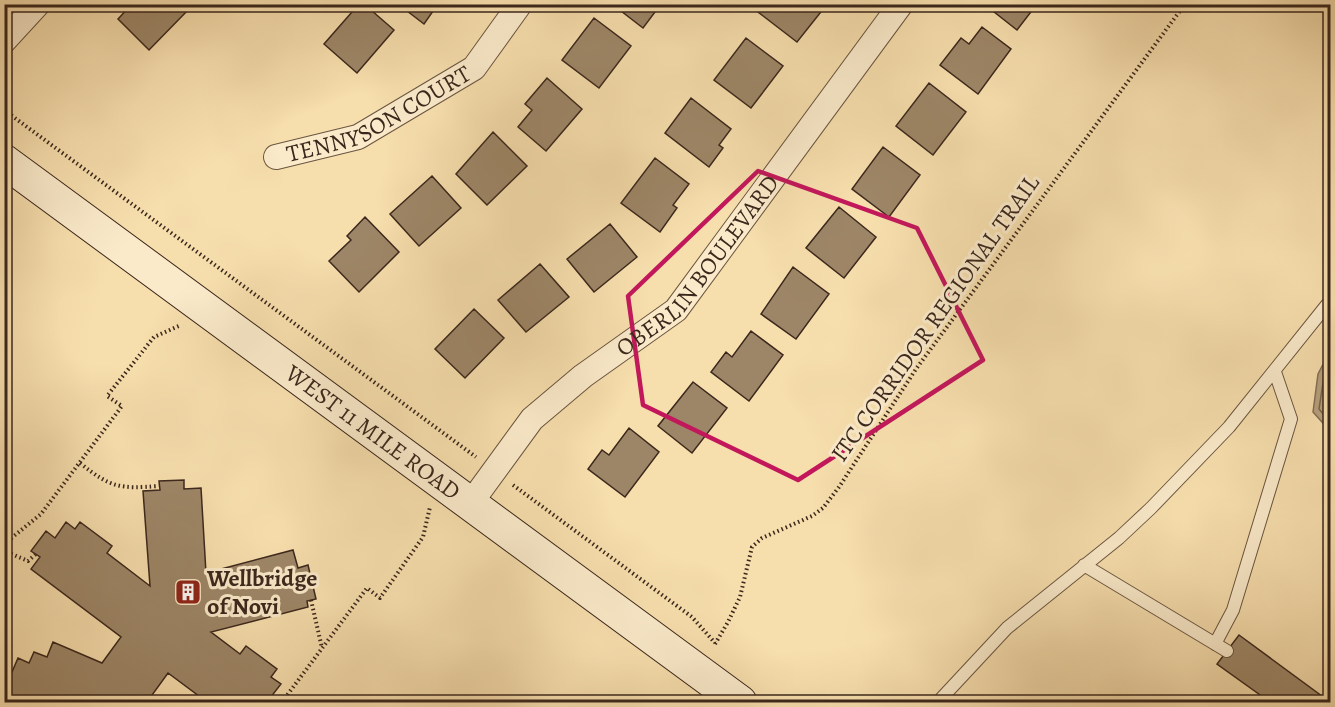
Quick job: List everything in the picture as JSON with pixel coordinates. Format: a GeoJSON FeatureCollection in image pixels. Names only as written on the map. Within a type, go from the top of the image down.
{"type":"FeatureCollection","features":[{"type":"Feature","properties":{"kind":"street"},"geometry":{"type":"LineString","coordinates":[[4,41],[38,4]]}},
{"type":"Feature","properties":{"kind":"street","name":"TENNYSON COURT"},"geometry":{"type":"LineString","coordinates":[[276,157],[358,137],[474,68],[520,4]]}},
{"type":"Feature","properties":{"kind":"street","name":"OBERLIN BOULEVARD"},"geometry":{"type":"LineString","coordinates":[[470,504],[532,419],[583,376],[676,310],[901,4]]}},
{"type":"Feature","properties":{"kind":"street","name":"WEST 11 MILE ROAD"},"geometry":{"type":"LineString","coordinates":[[4,161],[740,702]]}},
{"type":"Feature","properties":{"kind":"lane"},"geometry":{"type":"LineString","coordinates":[[938,702],[1007,628],[1119,538],[1151,508],[1229,427],[1330,301]]}},
{"type":"Feature","properties":{"kind":"lane"},"geometry":{"type":"LineString","coordinates":[[1215,644],[1233,610],[1292,419],[1275,372]]}},
{"type":"Feature","properties":{"kind":"lane"},"geometry":{"type":"LineString","coordinates":[[1084,566],[1227,651]]}},
{"type":"Feature","properties":{"kind":"path","name":"ITC CORRIDOR REGIONAL TRAIL"},"geometry":{"type":"LineString","coordinates":[[719,638],[740,597],[753,547],[762,538],[813,516],[823,508],[916,369],[1185,4]]}},
{"type":"Feature","properties":{"kind":"path"},"geometry":{"type":"LineString","coordinates":[[4,110],[692,617],[715,643]]}},
{"type":"Feature","properties":{"kind":"path"},"geometry":{"type":"LineString","coordinates":[[4,559],[7,552],[6,543],[41,514],[122,406],[107,396],[154,337],[184,323]]}},
{"type":"Feature","properties":{"kind":"path"},"geometry":{"type":"LineString","coordinates":[[80,463],[105,482],[115,486],[136,488],[159,486]]}},
{"type":"Feature","properties":{"kind":"path"},"geometry":{"type":"LineString","coordinates":[[282,702],[367,588],[380,598],[423,537],[430,504]]}},
{"type":"Feature","properties":{"kind":"path"},"geometry":{"type":"LineString","coordinates":[[7,552],[28,561],[36,555]]}},
{"type":"Feature","properties":{"kind":"path"},"geometry":{"type":"LineString","coordinates":[[311,600],[322,649]]}},
{"type":"Feature","properties":{"kind":"highlighted area"},"geometry":{"type":"Polygon","coordinates":[[[758,171],[917,228],[983,360],[798,480],[643,405],[628,296],[758,171]]]}},
{"type":"Feature","properties":{"kind":"water"},"geometry":{"type":"Polygon","coordinates":[[[1330,351],[1330,431],[1313,412],[1318,374],[1330,351]]]}},
{"type":"Feature","properties":{"kind":"building"},"geometry":{"type":"Polygon","coordinates":[[[132,4],[182,4],[188,10],[149,50],[118,19],[132,4]]]}},
{"type":"Feature","properties":{"kind":"building"},"geometry":{"type":"Polygon","coordinates":[[[359,4],[364,4],[394,30],[357,73],[324,44],[359,4]]]}},
{"type":"Feature","properties":{"kind":"building"},"geometry":{"type":"Polygon","coordinates":[[[398,4],[438,4],[424,24],[398,4]]]}},
{"type":"Feature","properties":{"kind":"building"},"geometry":{"type":"Polygon","coordinates":[[[612,4],[661,4],[643,28],[612,4]]]}},
{"type":"Feature","properties":{"kind":"building"},"geometry":{"type":"Polygon","coordinates":[[[763,4],[820,4],[824,8],[797,42],[758,12],[763,4]]]}},
{"type":"Feature","properties":{"kind":"building"},"geometry":{"type":"Polygon","coordinates":[[[984,4],[1037,4],[1017,30],[984,4]]]}},
{"type":"Feature","properties":{"kind":"building"},"geometry":{"type":"Polygon","coordinates":[[[594,18],[631,46],[599,88],[562,60],[594,18]]]}},
{"type":"Feature","properties":{"kind":"building"},"geometry":{"type":"Polygon","coordinates":[[[982,27],[1011,49],[978,94],[940,65],[961,38],[969,44],[982,27]]]}},
{"type":"Feature","properties":{"kind":"building"},"geometry":{"type":"Polygon","coordinates":[[[746,38],[783,66],[751,108],[714,80],[746,38]]]}},
{"type":"Feature","properties":{"kind":"building"},"geometry":{"type":"Polygon","coordinates":[[[547,78],[582,109],[546,151],[518,127],[532,110],[525,104],[547,78]]]}},
{"type":"Feature","properties":{"kind":"building"},"geometry":{"type":"Polygon","coordinates":[[[929,83],[966,112],[933,155],[896,126],[929,83]]]}},
{"type":"Feature","properties":{"kind":"building"},"geometry":{"type":"Polygon","coordinates":[[[691,98],[731,129],[719,145],[723,148],[709,167],[665,133],[691,98]]]}},
{"type":"Feature","properties":{"kind":"building"},"geometry":{"type":"Polygon","coordinates":[[[493,132],[527,166],[487,205],[456,174],[493,132]]]}},
{"type":"Feature","properties":{"kind":"building"},"geometry":{"type":"Polygon","coordinates":[[[883,147],[920,175],[889,217],[852,189],[883,147]]]}},
{"type":"Feature","properties":{"kind":"building"},"geometry":{"type":"Polygon","coordinates":[[[655,158],[689,184],[673,205],[677,208],[660,232],[621,203],[655,158]]]}},
{"type":"Feature","properties":{"kind":"building"},"geometry":{"type":"Polygon","coordinates":[[[432,176],[461,208],[419,246],[390,214],[432,176]]]}},
{"type":"Feature","properties":{"kind":"building"},"geometry":{"type":"Polygon","coordinates":[[[839,207],[876,237],[844,278],[806,248],[839,207]]]}},
{"type":"Feature","properties":{"kind":"building"},"geometry":{"type":"Polygon","coordinates":[[[365,217],[399,252],[359,292],[329,261],[351,240],[347,236],[365,217]]]}},
{"type":"Feature","properties":{"kind":"building"},"geometry":{"type":"Polygon","coordinates":[[[610,224],[637,257],[594,292],[567,259],[610,224]]]}},
{"type":"Feature","properties":{"kind":"building"},"geometry":{"type":"Polygon","coordinates":[[[540,264],[569,297],[526,332],[498,300],[540,264]]]}},
{"type":"Feature","properties":{"kind":"building"},"geometry":{"type":"Polygon","coordinates":[[[793,267],[829,294],[796,339],[761,314],[793,267]]]}},
{"type":"Feature","properties":{"kind":"building"},"geometry":{"type":"Polygon","coordinates":[[[474,309],[504,338],[465,378],[435,349],[474,309]]]}},
{"type":"Feature","properties":{"kind":"building"},"geometry":{"type":"Polygon","coordinates":[[[751,331],[783,355],[749,401],[711,372],[726,352],[732,357],[751,331]]]}},
{"type":"Feature","properties":{"kind":"building"},"geometry":{"type":"Polygon","coordinates":[[[693,382],[727,408],[692,453],[658,426],[693,382]]]}},
{"type":"Feature","properties":{"kind":"building"},"geometry":{"type":"Polygon","coordinates":[[[629,428],[659,452],[625,497],[588,469],[602,450],[609,455],[629,428]]]}},
{"type":"Feature","properties":{"kind":"building","name":"Wellbridge of Novi"},"geometry":{"type":"Polygon","coordinates":[[[184,480],[184,489],[201,488],[206,573],[293,550],[298,568],[308,565],[316,599],[307,601],[308,607],[211,632],[240,654],[246,646],[277,669],[271,677],[281,684],[267,702],[207,702],[168,673],[152,695],[162,702],[4,701],[6,687],[4,686],[4,669],[12,672],[18,658],[29,663],[34,652],[47,657],[53,642],[102,663],[121,637],[31,569],[40,557],[31,551],[46,531],[55,538],[66,522],[75,529],[80,522],[112,546],[107,553],[150,586],[143,491],[160,490],[159,481],[184,480]]]}},
{"type":"Feature","properties":{"kind":"building"},"geometry":{"type":"Polygon","coordinates":[[[1239,635],[1330,702],[1270,702],[1217,664],[1239,635]]]}},
{"type":"Feature","properties":{"kind":"place","name":"Wellbridge of Novi"},"geometry":{"type":"Point","coordinates":[188,592]}}]}
